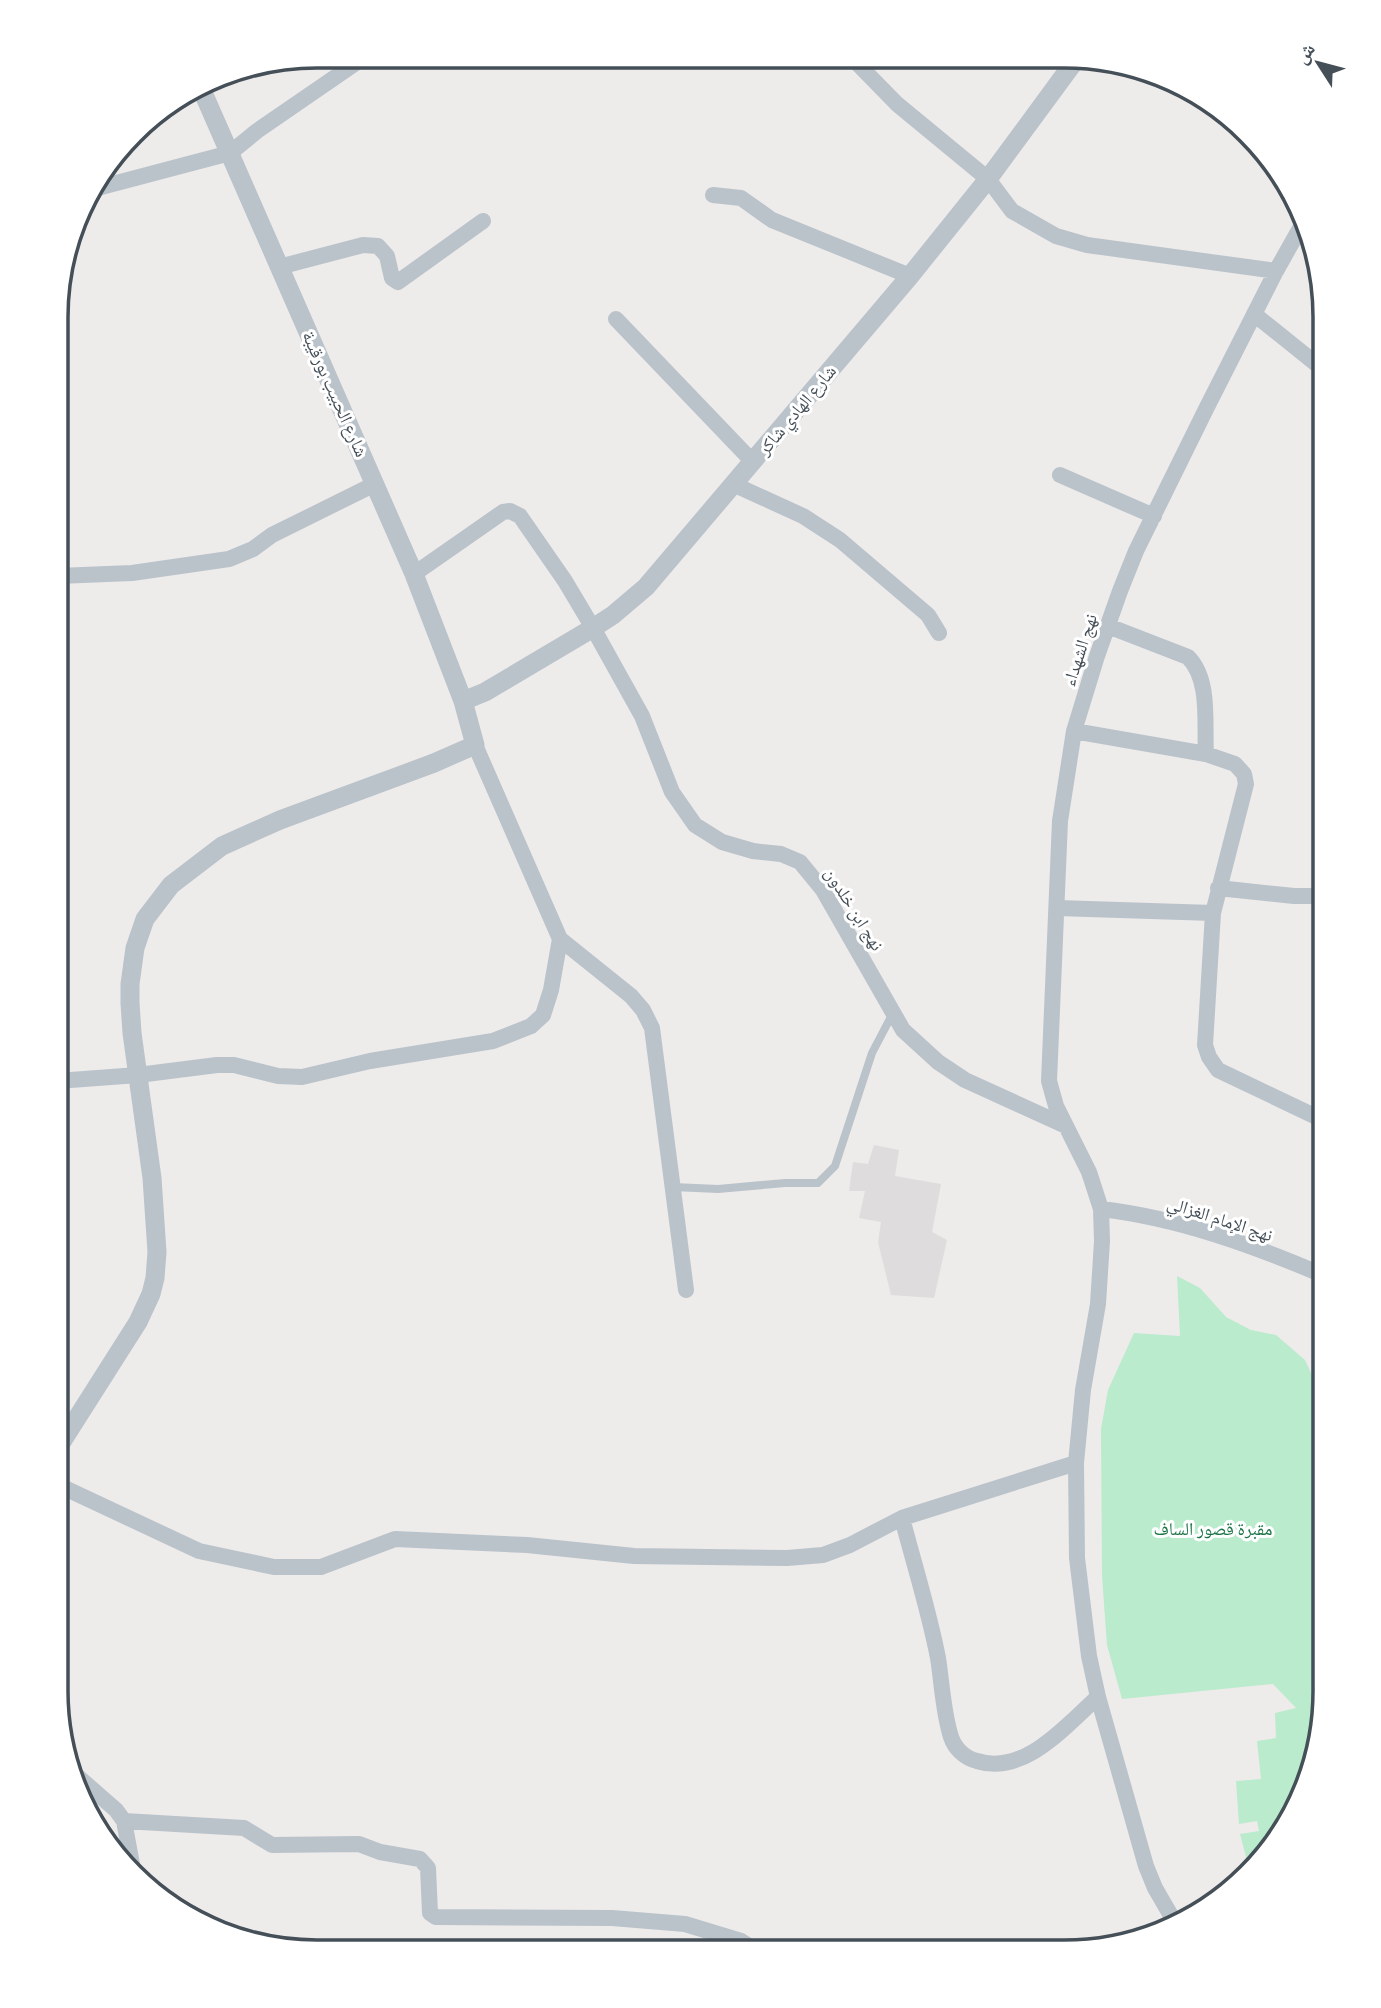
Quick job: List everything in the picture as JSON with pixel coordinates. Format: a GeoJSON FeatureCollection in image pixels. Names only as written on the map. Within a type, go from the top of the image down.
{"type":"FeatureCollection","features":[{"type":"Feature","properties":{"kind":"street"},"geometry":{"type":"LineString","coordinates":[[862,68],[897,104],[988,179],[1012,211],[1056,236],[1087,245],[1276,271]]}},
{"type":"Feature","properties":{"kind":"street","name":"شارع الهادي شاكر"},"geometry":{"type":"LineString","coordinates":[[463,701],[485,692],[593,628],[646,587],[909,276],[988,179],[1069,68]]}},
{"type":"Feature","properties":{"kind":"street"},"geometry":{"type":"LineString","coordinates":[[106,186],[230,153],[257,131],[347,69]]}},
{"type":"Feature","properties":{"kind":"street","name":"شارع الحبيب بورقيبة"},"geometry":{"type":"LineString","coordinates":[[204,96],[414,574],[463,701],[475,745]]}},
{"type":"Feature","properties":{"kind":"street"},"geometry":{"type":"LineString","coordinates":[[713,195],[741,198],[772,220],[909,276]]}},
{"type":"Feature","properties":{"kind":"street"},"geometry":{"type":"LineString","coordinates":[[279,267],[363,246],[378,246],[387,256],[392,278],[398,282],[483,221]]}},
{"type":"Feature","properties":{"kind":"street","name":"نهج الشهداء"},"geometry":{"type":"LineString","coordinates":[[1171,1915],[1146,1866],[1098,1697],[1088,1656],[1077,1558],[1076,1463],[1083,1390],[1098,1304],[1102,1241],[1101,1209],[1089,1172],[1051,1093],[1049,1082],[1060,821],[1074,732],[1108,626],[1136,551],[1298,232]]}},
{"type":"Feature","properties":{"kind":"street"},"geometry":{"type":"LineString","coordinates":[[1254,314],[1313,362]]}},
{"type":"Feature","properties":{"kind":"street"},"geometry":{"type":"LineString","coordinates":[[616,319],[753,462]]}},
{"type":"Feature","properties":{"kind":"street"},"geometry":{"type":"LineString","coordinates":[[1060,475],[1154,516]]}},
{"type":"Feature","properties":{"kind":"street"},"geometry":{"type":"LineString","coordinates":[[68,576],[132,573],[229,559],[375,484]]}},
{"type":"Feature","properties":{"kind":"street"},"geometry":{"type":"LineString","coordinates":[[734,485],[803,516],[840,540],[928,615],[939,633]]}},
{"type":"Feature","properties":{"kind":"street","name":"نهج ابن خلدون"},"geometry":{"type":"LineString","coordinates":[[414,574],[503,512],[516,512],[524,520],[593,628],[642,716],[672,792],[695,825],[722,842],[753,851],[781,854],[800,862],[823,890],[903,1030],[917,1044],[965,1080],[1066,1126]]}},
{"type":"Feature","properties":{"kind":"street"},"geometry":{"type":"LineString","coordinates":[[1108,626],[1188,657],[1194,663],[1203,690],[1206,754]]}},
{"type":"Feature","properties":{"kind":"street"},"geometry":{"type":"LineString","coordinates":[[1074,732],[1206,754],[1236,764],[1244,774],[1246,784],[1213,913],[1205,1045],[1218,1070],[1313,1115]]}},
{"type":"Feature","properties":{"kind":"street"},"geometry":{"type":"LineString","coordinates":[[68,1432],[138,1322],[155,1278],[157,1252],[152,1178],[132,1033],[130,984],[132,965],[145,919],[172,885],[202,860],[235,840],[475,745],[560,939],[631,996],[643,1010],[652,1028],[686,1290]]}},
{"type":"Feature","properties":{"kind":"street"},"geometry":{"type":"LineString","coordinates":[[1218,888],[1313,896]]}},
{"type":"Feature","properties":{"kind":"street"},"geometry":{"type":"LineString","coordinates":[[1057,908],[1213,913]]}},
{"type":"Feature","properties":{"kind":"street"},"geometry":{"type":"LineString","coordinates":[[68,1080],[217,1065],[234,1065],[278,1076],[302,1077],[370,1061],[493,1041],[531,1027],[543,1016],[551,990],[560,939]]}},
{"type":"Feature","properties":{"kind":"street","name":"نهج الإمام الغزالي"},"geometry":{"type":"LineString","coordinates":[[1101,1209],[1152,1216],[1205,1230],[1313,1271]]}},
{"type":"Feature","properties":{"kind":"street"},"geometry":{"type":"LineString","coordinates":[[68,1490],[199,1551],[274,1567],[321,1567],[395,1539],[527,1545],[634,1556],[787,1558],[823,1555],[850,1545],[902,1518],[1076,1463]]}},
{"type":"Feature","properties":{"kind":"street"},"geometry":{"type":"LineString","coordinates":[[902,1518],[937,1655],[951,1737],[958,1750],[969,1759],[985,1764],[1017,1759],[1051,1739],[1098,1697]]}},
{"type":"Feature","properties":{"kind":"street"},"geometry":{"type":"LineString","coordinates":[[86,1784],[116,1810],[124,1821],[130,1855]]}},
{"type":"Feature","properties":{"kind":"street"},"geometry":{"type":"LineString","coordinates":[[124,1821],[244,1828],[272,1845],[359,1844],[380,1852],[419,1859],[428,1868],[430,1913],[436,1917],[612,1918],[685,1924],[738,1940]]}},
{"type":"Feature","properties":{"kind":"lane"},"geometry":{"type":"LineString","coordinates":[[673,1187],[718,1189],[818,1183],[827,1176],[835,1166],[872,1054],[893,1013]]}},
{"type":"Feature","properties":{"kind":"shaded area"},"geometry":{"type":"Polygon","coordinates":[[[874,1145],[899,1150],[895,1176],[941,1184],[932,1232],[947,1240],[934,1298],[891,1295],[878,1242],[881,1222],[859,1218],[865,1191],[849,1191],[853,1162],[868,1164],[874,1145]]]}},
{"type":"Feature","properties":{"kind":"green space","name":"مقبرة قصور الساف"},"geometry":{"type":"Polygon","coordinates":[[[1177,1276],[1200,1288],[1226,1317],[1251,1330],[1276,1335],[1305,1360],[1313,1377],[1311,1723],[1300,1771],[1287,1801],[1271,1829],[1247,1860],[1240,1834],[1259,1831],[1257,1821],[1239,1824],[1236,1781],[1261,1779],[1257,1741],[1276,1738],[1275,1713],[1296,1708],[1273,1684],[1122,1699],[1107,1645],[1102,1576],[1101,1429],[1108,1390],[1134,1333],[1180,1336],[1177,1276]]]}}]}
